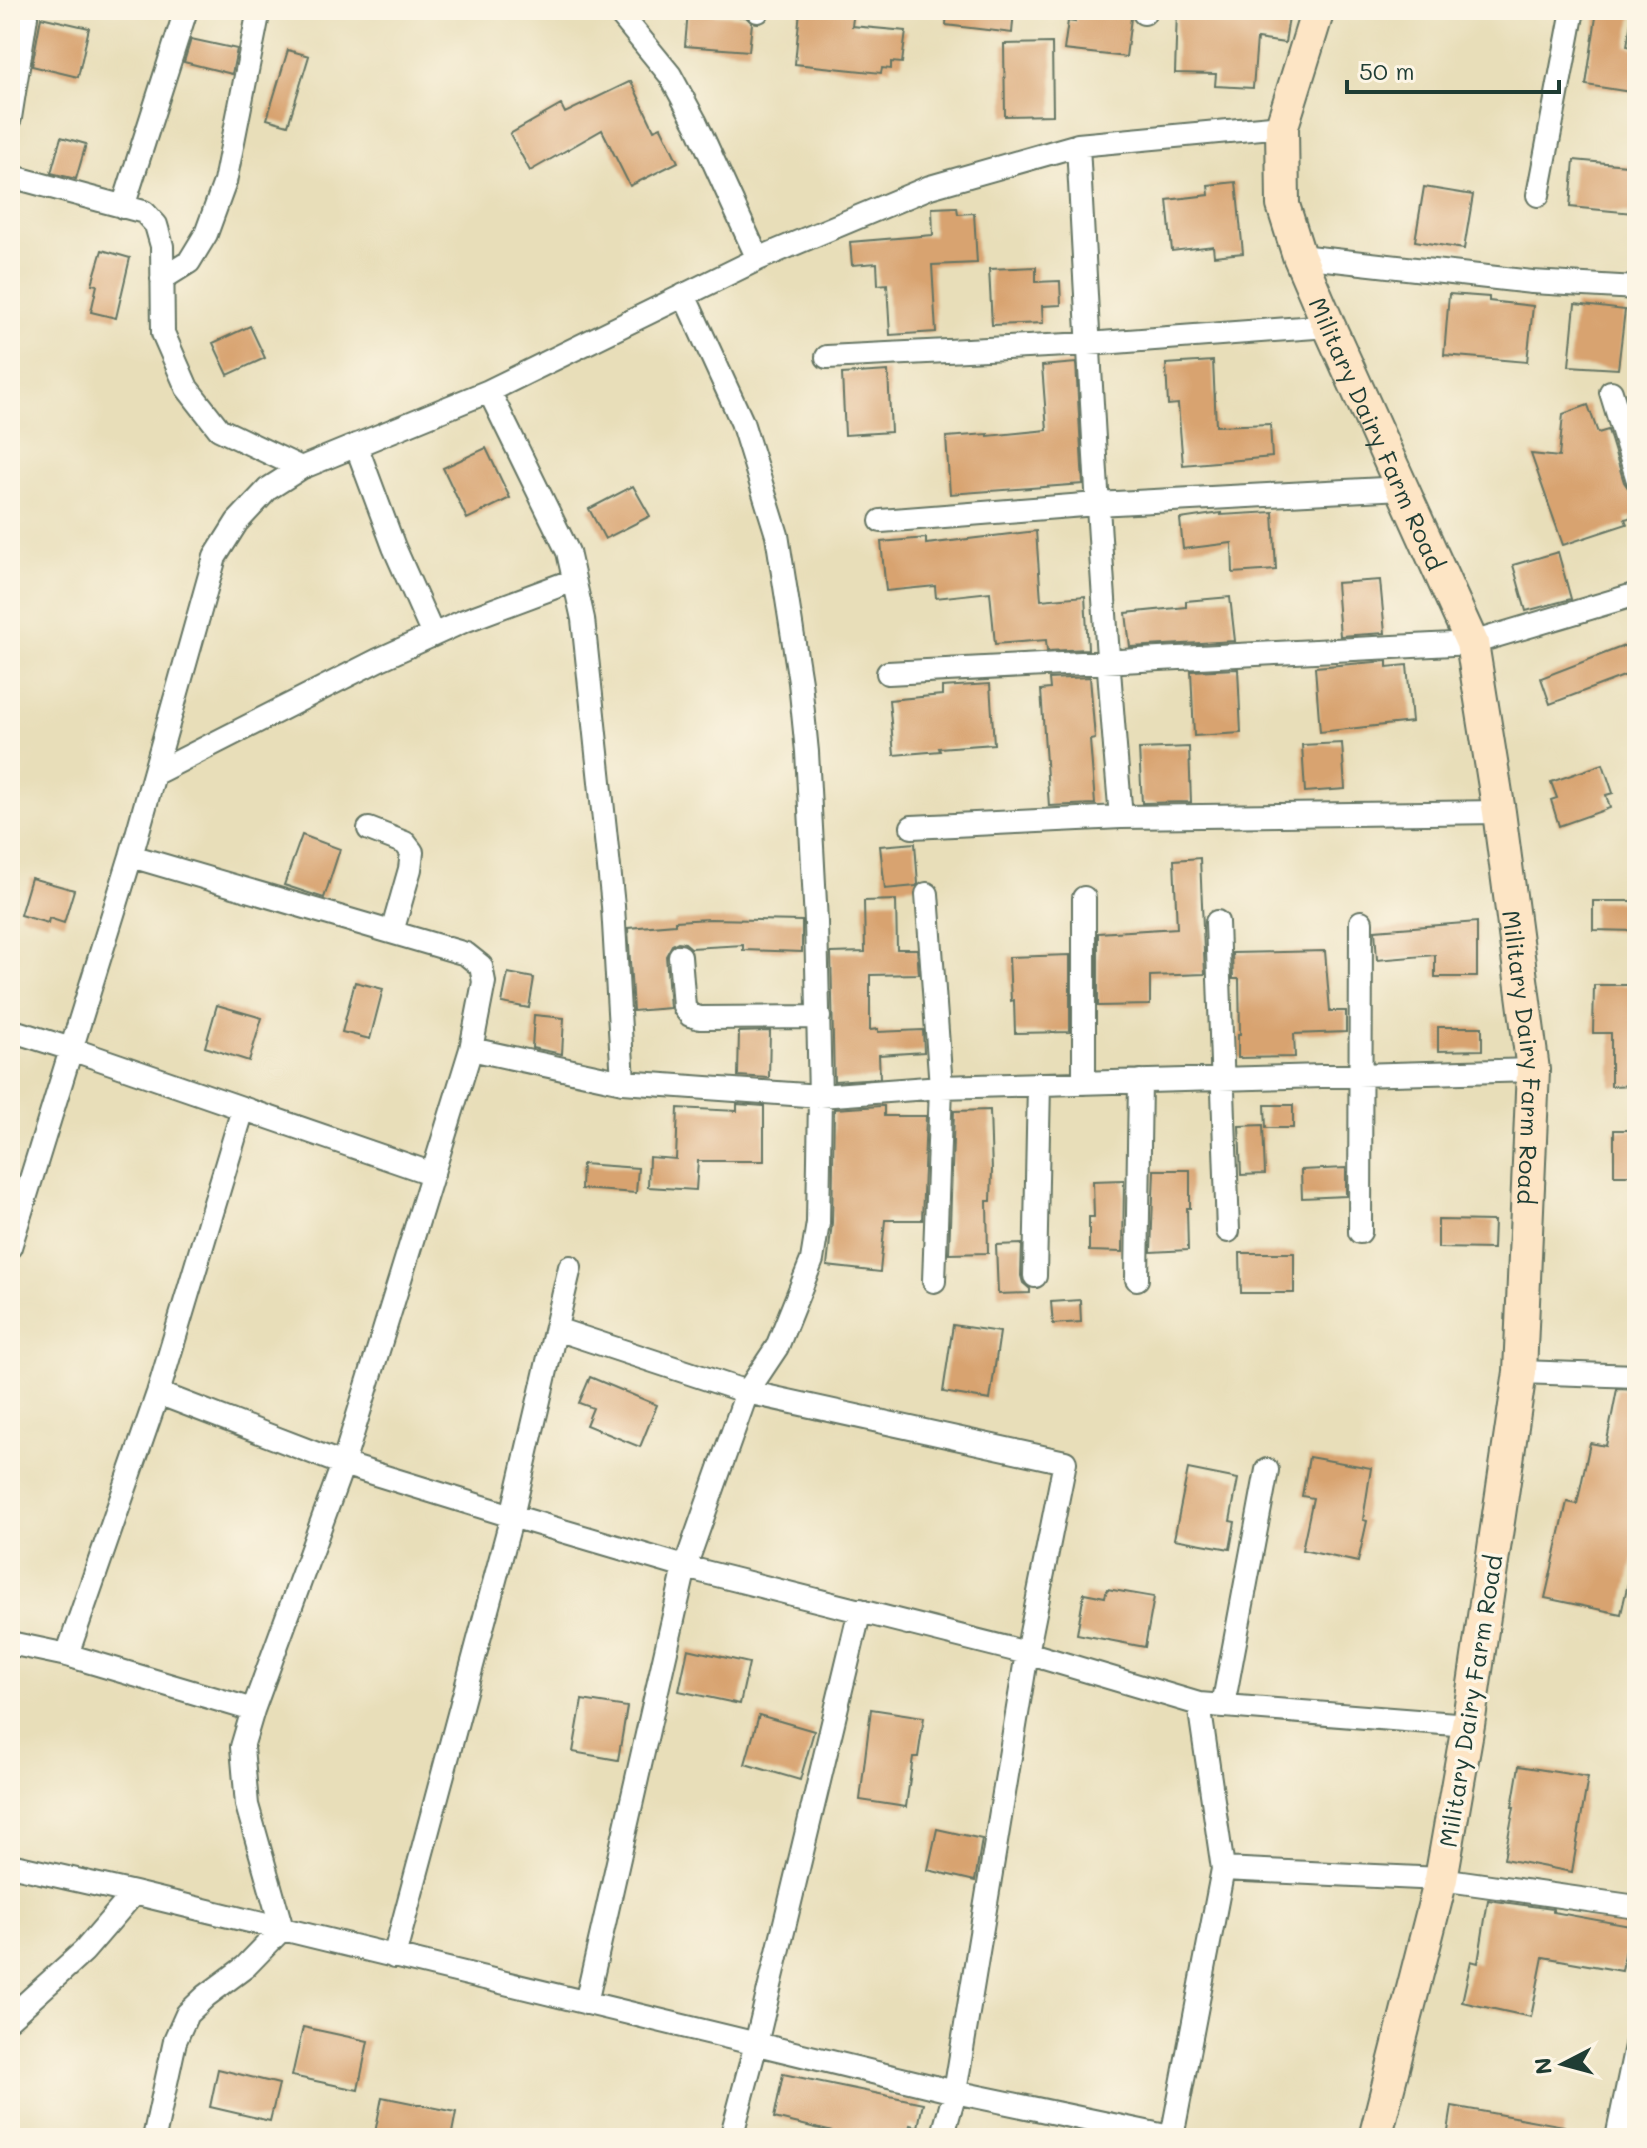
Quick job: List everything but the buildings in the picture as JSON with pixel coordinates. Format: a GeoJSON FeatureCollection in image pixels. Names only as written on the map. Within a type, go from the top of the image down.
{"type":"FeatureCollection","features":[{"type":"Feature","properties":{"kind":"main road","name":"Military Dairy Farm Road"},"geometry":{"type":"LineString","coordinates":[[1318,10],[1282,126],[1283,205],[1299,256],[1329,326],[1472,643],[1499,812],[1533,1070],[1520,1372],[1468,1725],[1441,1879],[1375,2138]]}},
{"type":"Feature","properties":{"kind":"street"},"geometry":{"type":"LineString","coordinates":[[10,118],[27,10]]}},
{"type":"Feature","properties":{"kind":"street"},"geometry":{"type":"LineString","coordinates":[[123,207],[186,10]]}},
{"type":"Feature","properties":{"kind":"street"},"geometry":{"type":"LineString","coordinates":[[162,279],[189,262],[206,234],[225,182],[259,10]]}},
{"type":"Feature","properties":{"kind":"street"},"geometry":{"type":"LineString","coordinates":[[617,10],[670,75],[696,123],[758,259]]}},
{"type":"Feature","properties":{"kind":"street"},"geometry":{"type":"LineString","coordinates":[[1538,195],[1573,10]]}},
{"type":"Feature","properties":{"kind":"street"},"geometry":{"type":"LineString","coordinates":[[10,1247],[131,856],[215,557],[237,522],[268,489],[301,468],[489,391],[758,259],[930,187],[1078,145],[1282,126]]}},
{"type":"Feature","properties":{"kind":"street"},"geometry":{"type":"LineString","coordinates":[[1078,145],[1107,663],[1121,817]]}},
{"type":"Feature","properties":{"kind":"street"},"geometry":{"type":"LineString","coordinates":[[10,176],[144,212],[156,225],[162,246],[163,333],[187,388],[219,429],[301,468]]}},
{"type":"Feature","properties":{"kind":"street"},"geometry":{"type":"LineString","coordinates":[[1299,256],[1532,282],[1637,288]]}},
{"type":"Feature","properties":{"kind":"street"},"geometry":{"type":"LineString","coordinates":[[586,2003],[685,1567],[747,1392],[777,1347],[812,1260],[818,1223],[820,1096],[816,922],[800,682],[777,535],[742,422],[684,295]]}},
{"type":"Feature","properties":{"kind":"street"},"geometry":{"type":"LineString","coordinates":[[827,357],[1088,344],[1329,326]]}},
{"type":"Feature","properties":{"kind":"street"},"geometry":{"type":"LineString","coordinates":[[489,391],[568,552],[583,619],[613,906],[623,1082]]}},
{"type":"Feature","properties":{"kind":"street"},"geometry":{"type":"LineString","coordinates":[[1611,392],[1637,477]]}},
{"type":"Feature","properties":{"kind":"street"},"geometry":{"type":"LineString","coordinates":[[356,445],[394,547],[433,635]]}},
{"type":"Feature","properties":{"kind":"street"},"geometry":{"type":"LineString","coordinates":[[881,521],[1097,504],[1402,488]]}},
{"type":"Feature","properties":{"kind":"street"},"geometry":{"type":"LineString","coordinates":[[154,774],[378,660],[464,621],[574,580]]}},
{"type":"Feature","properties":{"kind":"street"},"geometry":{"type":"LineString","coordinates":[[888,673],[1472,643],[1637,594]]}},
{"type":"Feature","properties":{"kind":"street"},"geometry":{"type":"LineString","coordinates":[[912,827],[1121,817],[1499,812]]}},
{"type":"Feature","properties":{"kind":"street"},"geometry":{"type":"LineString","coordinates":[[369,829],[405,843],[412,852],[392,932]]}},
{"type":"Feature","properties":{"kind":"street"},"geometry":{"type":"LineString","coordinates":[[131,856],[466,954],[481,966],[484,982],[471,1049],[343,1464],[242,1747],[247,1805],[282,1929]]}},
{"type":"Feature","properties":{"kind":"street"},"geometry":{"type":"LineString","coordinates":[[927,894],[941,1087],[934,1281]]}},
{"type":"Feature","properties":{"kind":"street"},"geometry":{"type":"LineString","coordinates":[[1084,898],[1084,1083]]}},
{"type":"Feature","properties":{"kind":"street"},"geometry":{"type":"LineString","coordinates":[[1217,922],[1228,1231]]}},
{"type":"Feature","properties":{"kind":"street"},"geometry":{"type":"LineString","coordinates":[[1360,1232],[1361,922]]}},
{"type":"Feature","properties":{"kind":"street"},"geometry":{"type":"LineString","coordinates":[[680,956],[684,1007],[690,1015],[700,1018],[819,1017]]}},
{"type":"Feature","properties":{"kind":"street"},"geometry":{"type":"LineString","coordinates":[[10,1030],[433,1174]]}},
{"type":"Feature","properties":{"kind":"street"},"geometry":{"type":"LineString","coordinates":[[471,1049],[623,1082],[820,1096],[941,1087],[1533,1070]]}},
{"type":"Feature","properties":{"kind":"street"},"geometry":{"type":"LineString","coordinates":[[1137,1279],[1140,1081]]}},
{"type":"Feature","properties":{"kind":"street"},"geometry":{"type":"LineString","coordinates":[[1035,1276],[1039,1084]]}},
{"type":"Feature","properties":{"kind":"street"},"geometry":{"type":"LineString","coordinates":[[67,1655],[158,1393],[243,1109]]}},
{"type":"Feature","properties":{"kind":"street"},"geometry":{"type":"LineString","coordinates":[[394,1957],[512,1516],[570,1267]]}},
{"type":"Feature","properties":{"kind":"street"},"geometry":{"type":"LineString","coordinates":[[556,1329],[747,1392],[1065,1462],[1027,1653],[955,2092],[942,2138]]}},
{"type":"Feature","properties":{"kind":"street"},"geometry":{"type":"LineString","coordinates":[[1520,1372],[1637,1376]]}},
{"type":"Feature","properties":{"kind":"street"},"geometry":{"type":"LineString","coordinates":[[158,1393],[343,1464],[512,1516],[685,1567],[1027,1653],[1199,1704],[1468,1725]]}},
{"type":"Feature","properties":{"kind":"street"},"geometry":{"type":"LineString","coordinates":[[1223,1706],[1267,1470]]}},
{"type":"Feature","properties":{"kind":"street"},"geometry":{"type":"LineString","coordinates":[[731,2138],[860,1610]]}},
{"type":"Feature","properties":{"kind":"street"},"geometry":{"type":"LineString","coordinates":[[10,1643],[67,1655],[253,1710]]}},
{"type":"Feature","properties":{"kind":"street"},"geometry":{"type":"LineString","coordinates":[[10,1865],[955,2092],[1174,2138],[1223,1869],[1199,1704]]}},
{"type":"Feature","properties":{"kind":"street"},"geometry":{"type":"LineString","coordinates":[[1223,1869],[1441,1879],[1637,1907]]}},
{"type":"Feature","properties":{"kind":"street"},"geometry":{"type":"LineString","coordinates":[[10,2018],[84,1951],[134,1893]]}},
{"type":"Feature","properties":{"kind":"street"},"geometry":{"type":"LineString","coordinates":[[154,2138],[175,2041],[187,2014],[245,1967],[282,1929]]}},
{"type":"Feature","properties":{"kind":"street"},"geometry":{"type":"LineString","coordinates":[[1617,2138],[1630,2114],[1637,2041]]}}]}
